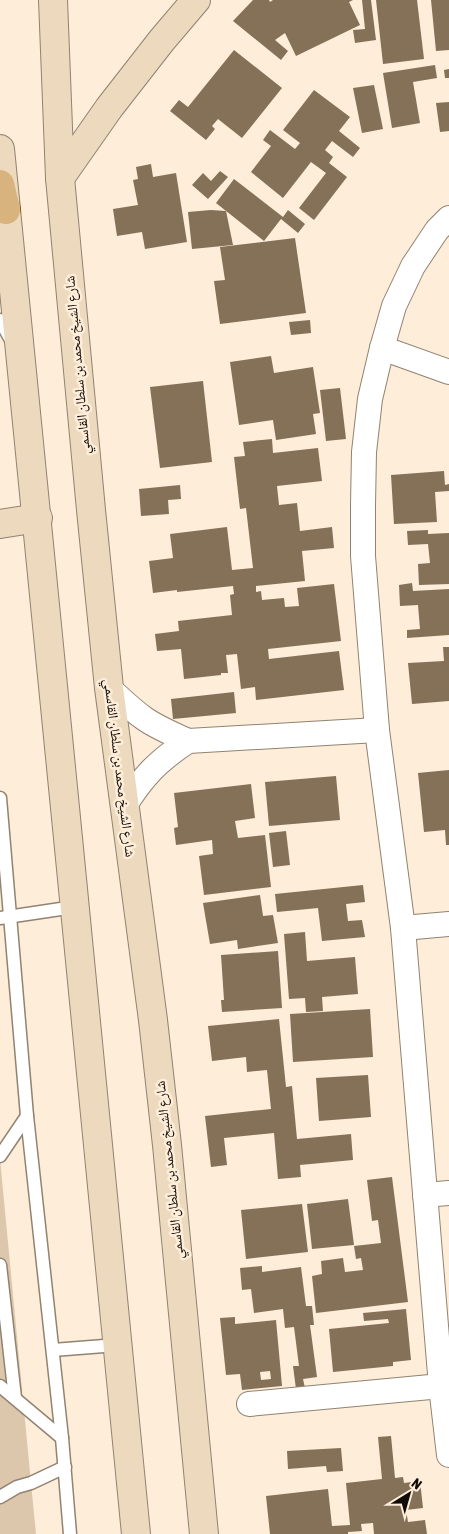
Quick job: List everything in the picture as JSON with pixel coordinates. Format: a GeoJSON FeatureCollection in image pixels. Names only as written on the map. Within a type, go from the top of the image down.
{"type":"FeatureCollection","features":[{"type":"Feature","properties":{"kind":"main road","name":"شارع الشيخ محمد بن سلطان القاسمي"},"geometry":{"type":"LineString","coordinates":[[53,0],[60,178],[91,510],[109,688],[153,1020],[167,1145],[204,1534]]}},
{"type":"Feature","properties":{"kind":"main road"},"geometry":{"type":"LineString","coordinates":[[60,178],[109,108],[196,0]]}},
{"type":"Feature","properties":{"kind":"main road"},"geometry":{"type":"LineString","coordinates":[[0,149],[3,197],[38,518],[74,908],[136,1534]]}},
{"type":"Feature","properties":{"kind":"main road"},"geometry":{"type":"LineString","coordinates":[[0,524],[38,518]]}},
{"type":"Feature","properties":{"kind":"street"},"geometry":{"type":"LineString","coordinates":[[449,218],[437,230],[413,266],[394,306],[370,399],[364,452],[363,505],[363,556],[377,730],[403,928],[441,1386],[449,1455]]}},
{"type":"Feature","properties":{"kind":"street"},"geometry":{"type":"LineString","coordinates":[[382,348],[449,372]]}},
{"type":"Feature","properties":{"kind":"street"},"geometry":{"type":"LineString","coordinates":[[109,688],[145,719],[188,741],[377,730]]}},
{"type":"Feature","properties":{"kind":"street"},"geometry":{"type":"LineString","coordinates":[[124,807],[136,787],[151,769],[168,754],[188,741]]}},
{"type":"Feature","properties":{"kind":"street"},"geometry":{"type":"LineString","coordinates":[[403,928],[449,924]]}},
{"type":"Feature","properties":{"kind":"street"},"geometry":{"type":"LineString","coordinates":[[425,1195],[449,1193]]}},
{"type":"Feature","properties":{"kind":"street"},"geometry":{"type":"LineString","coordinates":[[249,1404],[441,1386]]}},
{"type":"Feature","properties":{"kind":"lane"},"geometry":{"type":"LineString","coordinates":[[0,320],[10,338],[23,370]]}},
{"type":"Feature","properties":{"kind":"lane"},"geometry":{"type":"LineString","coordinates":[[0,798],[5,917],[53,1350],[70,1534]]}},
{"type":"Feature","properties":{"kind":"lane"},"geometry":{"type":"LineString","coordinates":[[5,917],[74,908]]}},
{"type":"Feature","properties":{"kind":"lane"},"geometry":{"type":"LineString","coordinates":[[0,1156],[27,1116]]}},
{"type":"Feature","properties":{"kind":"lane"},"geometry":{"type":"LineString","coordinates":[[0,1265],[15,1398]]}},
{"type":"Feature","properties":{"kind":"lane"},"geometry":{"type":"LineString","coordinates":[[53,1350],[117,1345]]}},
{"type":"Feature","properties":{"kind":"lane"},"geometry":{"type":"LineString","coordinates":[[0,1386],[62,1438]]}},
{"type":"Feature","properties":{"kind":"lane"},"geometry":{"type":"LineString","coordinates":[[0,1497],[17,1487],[31,1483],[65,1467]]}},
{"type":"Feature","properties":{"kind":"shaded area"},"geometry":{"type":"Polygon","coordinates":[[[0,1159],[31,1483],[36,1534],[0,1534],[0,1159]]]}},
{"type":"Feature","properties":{"kind":"building"},"geometry":{"type":"Polygon","coordinates":[[[253,0],[269,0],[270,2],[273,0],[353,0],[349,2],[360,25],[296,56],[285,33],[275,40],[288,51],[281,60],[233,21],[253,0]]]}},
{"type":"Feature","properties":{"kind":"building"},"geometry":{"type":"Polygon","coordinates":[[[362,0],[371,0],[376,40],[355,43],[353,30],[365,29],[362,0]]]}},
{"type":"Feature","properties":{"kind":"building"},"geometry":{"type":"Polygon","coordinates":[[[376,0],[417,0],[424,59],[383,64],[376,0]]]}},
{"type":"Feature","properties":{"kind":"building"},"geometry":{"type":"Polygon","coordinates":[[[431,0],[449,0],[449,50],[436,51],[431,0]]]}},
{"type":"Feature","properties":{"kind":"building"},"geometry":{"type":"Polygon","coordinates":[[[234,50],[282,88],[242,138],[218,119],[212,126],[215,129],[206,140],[170,111],[179,100],[188,107],[234,50]]]}},
{"type":"Feature","properties":{"kind":"building"},"geometry":{"type":"Polygon","coordinates":[[[435,65],[437,78],[413,82],[420,123],[392,128],[383,73],[435,65]]]}},
{"type":"Feature","properties":{"kind":"building"},"geometry":{"type":"Polygon","coordinates":[[[449,69],[449,78],[445,78],[444,70],[449,69]]]}},
{"type":"Feature","properties":{"kind":"building"},"geometry":{"type":"Polygon","coordinates":[[[374,85],[383,129],[362,133],[353,88],[374,85]]]}},
{"type":"Feature","properties":{"kind":"building"},"geometry":{"type":"Polygon","coordinates":[[[314,90],[350,117],[339,131],[360,148],[353,157],[332,141],[325,150],[333,157],[329,163],[347,177],[314,220],[299,208],[326,173],[311,162],[283,198],[251,172],[271,146],[263,140],[270,130],[295,149],[300,143],[283,130],[314,90]]]}},
{"type":"Feature","properties":{"kind":"building"},"geometry":{"type":"Polygon","coordinates":[[[449,102],[449,131],[440,132],[436,103],[449,102]]]}},
{"type":"Feature","properties":{"kind":"building"},"geometry":{"type":"Polygon","coordinates":[[[151,164],[153,177],[176,173],[187,242],[145,249],[142,232],[117,236],[113,209],[138,205],[133,180],[138,179],[136,167],[151,164]]]}},
{"type":"Feature","properties":{"kind":"building"},"geometry":{"type":"Polygon","coordinates":[[[220,171],[228,177],[208,199],[192,185],[203,173],[211,181],[220,171]]]}},
{"type":"Feature","properties":{"kind":"building"},"geometry":{"type":"Polygon","coordinates":[[[234,179],[283,217],[288,210],[305,224],[298,233],[281,219],[264,241],[216,203],[234,179]]]}},
{"type":"Feature","properties":{"kind":"building"},"geometry":{"type":"Polygon","coordinates":[[[226,211],[233,245],[192,249],[188,212],[226,211]]]}},
{"type":"Feature","properties":{"kind":"building"},"geometry":{"type":"Polygon","coordinates":[[[295,238],[306,313],[220,324],[214,281],[225,280],[220,247],[295,238]]]}},
{"type":"Feature","properties":{"kind":"building"},"geometry":{"type":"Polygon","coordinates":[[[310,320],[311,333],[291,335],[289,322],[310,320]]]}},
{"type":"Feature","properties":{"kind":"building"},"geometry":{"type":"Polygon","coordinates":[[[271,356],[274,373],[313,367],[320,413],[313,414],[316,434],[276,440],[273,420],[239,425],[230,362],[271,356]]]}},
{"type":"Feature","properties":{"kind":"building"},"geometry":{"type":"Polygon","coordinates":[[[203,381],[212,462],[160,468],[150,387],[203,381]]]}},
{"type":"Feature","properties":{"kind":"building"},"geometry":{"type":"Polygon","coordinates":[[[340,388],[346,439],[326,441],[320,390],[340,388]]]}},
{"type":"Feature","properties":{"kind":"building"},"geometry":{"type":"Polygon","coordinates":[[[272,439],[273,453],[318,448],[322,481],[277,486],[279,505],[297,503],[300,531],[332,527],[334,548],[302,551],[305,581],[256,586],[256,592],[261,591],[262,600],[284,598],[285,607],[299,606],[297,588],[334,584],[341,641],[268,649],[269,659],[339,651],[344,690],[256,700],[255,687],[241,689],[237,654],[226,655],[228,673],[184,679],[181,649],[157,651],[155,634],[179,631],[178,621],[232,615],[230,595],[234,594],[233,586],[153,593],[149,561],[173,558],[170,534],[227,527],[232,570],[253,568],[246,508],[240,509],[234,457],[245,456],[243,442],[272,439]]]}},
{"type":"Feature","properties":{"kind":"building"},"geometry":{"type":"Polygon","coordinates":[[[444,471],[445,485],[449,484],[449,491],[435,492],[437,522],[394,524],[391,475],[444,471]]]}},
{"type":"Feature","properties":{"kind":"building"},"geometry":{"type":"Polygon","coordinates":[[[180,485],[181,499],[168,500],[169,514],[141,516],[139,489],[180,485]]]}},
{"type":"Feature","properties":{"kind":"building"},"geometry":{"type":"Polygon","coordinates":[[[428,530],[428,534],[449,533],[449,584],[419,585],[418,564],[430,563],[428,544],[408,545],[407,531],[428,530]]]}},
{"type":"Feature","properties":{"kind":"building"},"geometry":{"type":"Polygon","coordinates":[[[412,583],[413,591],[449,589],[449,635],[407,638],[407,630],[420,629],[418,605],[400,606],[399,585],[412,583]]]}},
{"type":"Feature","properties":{"kind":"building"},"geometry":{"type":"Polygon","coordinates":[[[443,647],[449,647],[449,701],[412,704],[408,663],[444,661],[443,647]]]}},
{"type":"Feature","properties":{"kind":"building"},"geometry":{"type":"Polygon","coordinates":[[[234,692],[236,713],[173,719],[171,699],[234,692]]]}},
{"type":"Feature","properties":{"kind":"building"},"geometry":{"type":"Polygon","coordinates":[[[449,770],[449,845],[446,845],[445,830],[424,832],[418,773],[449,770]]]}},
{"type":"Feature","properties":{"kind":"building"},"geometry":{"type":"Polygon","coordinates":[[[336,776],[340,820],[269,826],[265,782],[336,776]]]}},
{"type":"Feature","properties":{"kind":"building"},"geometry":{"type":"Polygon","coordinates":[[[251,784],[255,818],[235,821],[238,838],[265,835],[271,887],[204,895],[199,856],[213,854],[212,840],[176,845],[174,828],[178,827],[174,793],[251,784]]]}},
{"type":"Feature","properties":{"kind":"building"},"geometry":{"type":"Polygon","coordinates":[[[286,831],[290,865],[273,867],[269,833],[286,831]]]}},
{"type":"Feature","properties":{"kind":"building"},"geometry":{"type":"Polygon","coordinates":[[[363,885],[365,902],[346,904],[348,921],[362,920],[365,937],[322,941],[318,908],[277,912],[275,894],[363,885]]]}},
{"type":"Feature","properties":{"kind":"building"},"geometry":{"type":"Polygon","coordinates":[[[260,895],[263,916],[273,915],[278,943],[238,949],[237,940],[210,944],[203,903],[260,895]]]}},
{"type":"Feature","properties":{"kind":"building"},"geometry":{"type":"Polygon","coordinates":[[[305,932],[307,961],[355,957],[358,994],[322,997],[323,1011],[306,1012],[305,998],[289,999],[284,934],[305,932]]]}},
{"type":"Feature","properties":{"kind":"building"},"geometry":{"type":"Polygon","coordinates":[[[278,951],[282,1008],[222,1012],[221,1000],[224,1000],[221,955],[278,951]]]}},
{"type":"Feature","properties":{"kind":"building"},"geometry":{"type":"Polygon","coordinates":[[[370,1009],[373,1057],[293,1062],[290,1014],[370,1009]]]}},
{"type":"Feature","properties":{"kind":"building"},"geometry":{"type":"Polygon","coordinates":[[[279,1019],[286,1087],[292,1086],[297,1139],[351,1134],[353,1160],[300,1165],[301,1177],[278,1179],[274,1133],[224,1138],[227,1165],[211,1167],[205,1116],[271,1109],[267,1070],[247,1072],[246,1057],[212,1061],[208,1026],[279,1019]]]}},
{"type":"Feature","properties":{"kind":"building"},"geometry":{"type":"Polygon","coordinates":[[[368,1075],[371,1117],[319,1121],[316,1078],[368,1075]]]}},
{"type":"Feature","properties":{"kind":"building"},"geometry":{"type":"Polygon","coordinates":[[[392,1177],[408,1302],[316,1313],[312,1276],[322,1274],[321,1261],[343,1258],[345,1272],[363,1270],[361,1258],[356,1259],[354,1246],[381,1243],[378,1220],[372,1221],[367,1180],[392,1177]]]}},
{"type":"Feature","properties":{"kind":"building"},"geometry":{"type":"Polygon","coordinates":[[[348,1199],[354,1245],[312,1249],[307,1204],[348,1199]]]}},
{"type":"Feature","properties":{"kind":"building"},"geometry":{"type":"Polygon","coordinates":[[[302,1204],[308,1252],[246,1259],[241,1210],[302,1204]]]}},
{"type":"Feature","properties":{"kind":"building"},"geometry":{"type":"Polygon","coordinates":[[[262,1266],[262,1272],[301,1267],[306,1306],[312,1306],[314,1325],[310,1325],[317,1377],[303,1379],[305,1388],[296,1389],[293,1366],[299,1366],[294,1327],[285,1328],[283,1309],[254,1313],[251,1289],[242,1290],[240,1268],[262,1266]]]}},
{"type":"Feature","properties":{"kind":"building"},"geometry":{"type":"Polygon","coordinates":[[[406,1309],[411,1360],[393,1362],[393,1366],[333,1372],[329,1329],[389,1323],[388,1319],[364,1321],[363,1313],[406,1309]]]}},
{"type":"Feature","properties":{"kind":"building"},"geometry":{"type":"Polygon","coordinates":[[[235,1317],[235,1324],[276,1320],[282,1386],[242,1390],[240,1374],[226,1375],[220,1318],[235,1317]],[[270,1371],[260,1372],[261,1380],[271,1379],[270,1371]]]}},
{"type":"Feature","properties":{"kind":"building"},"geometry":{"type":"Polygon","coordinates":[[[391,1436],[395,1478],[403,1477],[404,1483],[420,1481],[423,1508],[406,1510],[408,1522],[425,1520],[427,1534],[374,1534],[373,1523],[361,1524],[362,1531],[348,1532],[348,1534],[270,1534],[266,1496],[328,1489],[332,1526],[350,1525],[346,1483],[382,1479],[378,1437],[391,1436]]]}},
{"type":"Feature","properties":{"kind":"building"},"geometry":{"type":"Polygon","coordinates":[[[341,1448],[343,1471],[327,1472],[326,1466],[288,1469],[287,1451],[341,1448]]]}}]}
